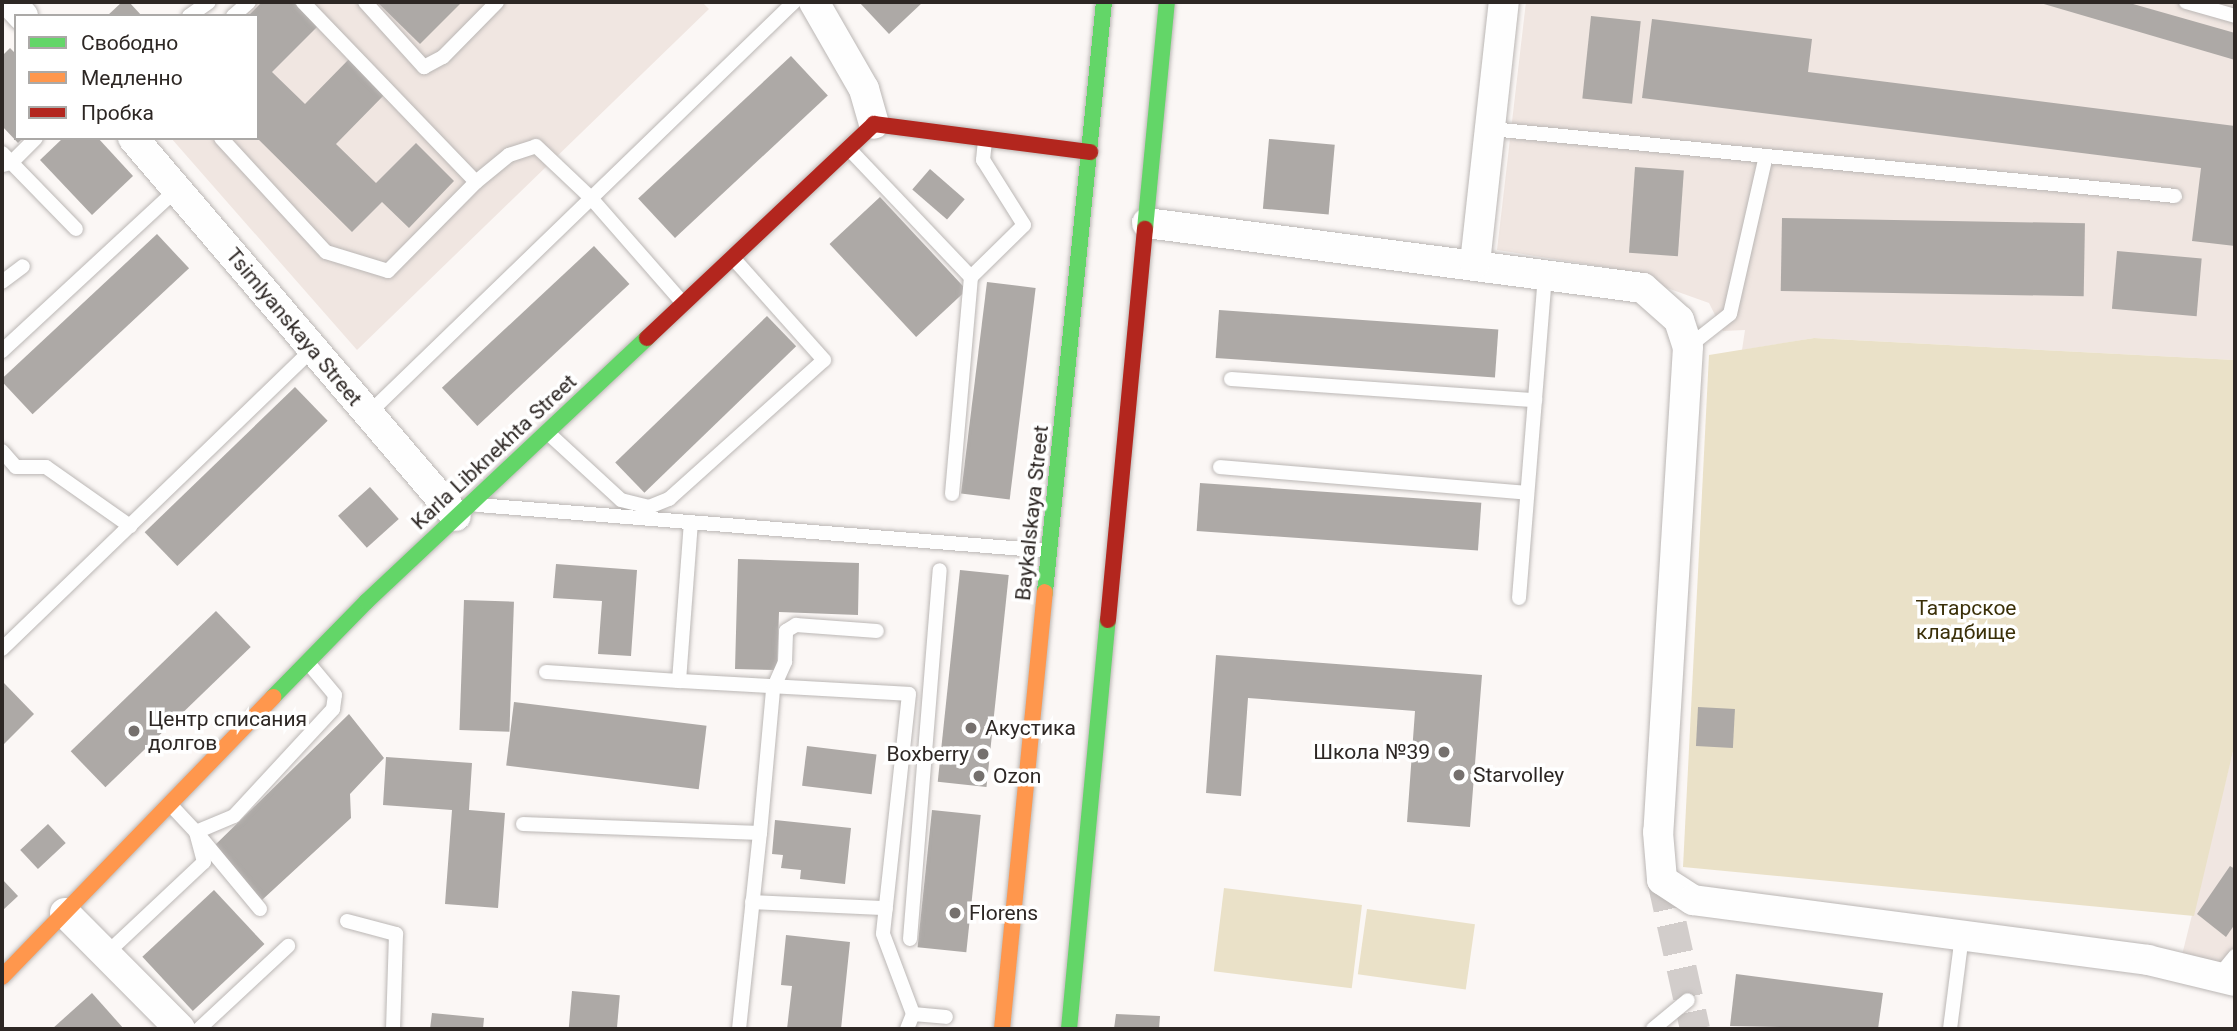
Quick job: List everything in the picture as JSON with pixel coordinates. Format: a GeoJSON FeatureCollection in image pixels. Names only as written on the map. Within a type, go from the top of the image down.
{"type":"FeatureCollection","features":[{"type":"Feature","properties":{"kind":"main road","name":"Baykalskaya Street"},"geometry":{"type":"LineString","coordinates":[[1002,1029],[1104,2]]}},
{"type":"Feature","properties":{"kind":"main road"},"geometry":{"type":"LineString","coordinates":[[1069,1029],[1167,2]]}},
{"type":"Feature","properties":{"kind":"main road"},"geometry":{"type":"LineString","coordinates":[[874,124],[1090,152]]}},
{"type":"Feature","properties":{"kind":"main road","name":"Karla Libknekhta Street"},"geometry":{"type":"LineString","coordinates":[[2,977],[172,806],[308,663],[462,510],[850,150],[874,124]]}},
{"type":"Feature","properties":{"kind":"street"},"geometry":{"type":"LineString","coordinates":[[8,2],[21,14]]}},
{"type":"Feature","properties":{"kind":"street"},"geometry":{"type":"LineString","coordinates":[[814,2],[864,89],[874,124]]}},
{"type":"Feature","properties":{"kind":"street"},"geometry":{"type":"LineString","coordinates":[[1475,263],[1504,2]]}},
{"type":"Feature","properties":{"kind":"street","name":"Tsimlyanskaya Street"},"geometry":{"type":"LineString","coordinates":[[135,140],[368,414],[462,510]]}},
{"type":"Feature","properties":{"kind":"street"},"geometry":{"type":"LineString","coordinates":[[1147,223],[1475,263],[1643,288],[1662,300],[1679,320],[1688,347],[1658,832],[1662,880],[1693,900],[2229,972]]}},
{"type":"Feature","properties":{"kind":"street"},"geometry":{"type":"LineString","coordinates":[[65,913],[180,1029]]}},
{"type":"Feature","properties":{"kind":"lane"},"geometry":{"type":"LineString","coordinates":[[2,23],[8,2]]}},
{"type":"Feature","properties":{"kind":"lane"},"geometry":{"type":"LineString","coordinates":[[192,14],[209,2]]}},
{"type":"Feature","properties":{"kind":"lane"},"geometry":{"type":"LineString","coordinates":[[235,14],[249,2]]}},
{"type":"Feature","properties":{"kind":"lane"},"geometry":{"type":"LineString","coordinates":[[303,2],[476,182]]}},
{"type":"Feature","properties":{"kind":"lane"},"geometry":{"type":"LineString","coordinates":[[365,2],[424,67],[443,57],[496,2]]}},
{"type":"Feature","properties":{"kind":"lane"},"geometry":{"type":"LineString","coordinates":[[368,414],[794,2]]}},
{"type":"Feature","properties":{"kind":"lane"},"geometry":{"type":"LineString","coordinates":[[2186,2],[2235,16]]}},
{"type":"Feature","properties":{"kind":"lane"},"geometry":{"type":"LineString","coordinates":[[1491,129],[2175,196]]}},
{"type":"Feature","properties":{"kind":"lane"},"geometry":{"type":"LineString","coordinates":[[33,140],[5,161],[76,229]]}},
{"type":"Feature","properties":{"kind":"lane"},"geometry":{"type":"LineString","coordinates":[[223,140],[326,251],[388,271],[476,182],[509,155],[536,146],[591,198],[684,304]]}},
{"type":"Feature","properties":{"kind":"lane"},"geometry":{"type":"LineString","coordinates":[[952,494],[971,276],[1024,225],[983,160],[985,140]]}},
{"type":"Feature","properties":{"kind":"lane"},"geometry":{"type":"LineString","coordinates":[[850,150],[971,276]]}},
{"type":"Feature","properties":{"kind":"lane"},"geometry":{"type":"LineString","coordinates":[[1688,347],[1730,314],[1766,156]]}},
{"type":"Feature","properties":{"kind":"lane"},"geometry":{"type":"LineString","coordinates":[[3,346],[177,190]]}},
{"type":"Feature","properties":{"kind":"lane"},"geometry":{"type":"LineString","coordinates":[[547,432],[621,500],[649,507],[669,499],[824,360],[733,258]]}},
{"type":"Feature","properties":{"kind":"lane"},"geometry":{"type":"LineString","coordinates":[[2,282],[23,266]]}},
{"type":"Feature","properties":{"kind":"lane"},"geometry":{"type":"LineString","coordinates":[[1519,598],[1545,273]]}},
{"type":"Feature","properties":{"kind":"lane"},"geometry":{"type":"LineString","coordinates":[[2,649],[312,350]]}},
{"type":"Feature","properties":{"kind":"lane"},"geometry":{"type":"LineString","coordinates":[[1231,379],[1535,400]]}},
{"type":"Feature","properties":{"kind":"lane"},"geometry":{"type":"LineString","coordinates":[[2,451],[16,467],[46,467],[130,526]]}},
{"type":"Feature","properties":{"kind":"lane"},"geometry":{"type":"LineString","coordinates":[[1220,467],[1528,493]]}},
{"type":"Feature","properties":{"kind":"lane"},"geometry":{"type":"LineString","coordinates":[[462,510],[691,523],[1049,551]]}},
{"type":"Feature","properties":{"kind":"lane"},"geometry":{"type":"LineString","coordinates":[[680,681],[691,523]]}},
{"type":"Feature","properties":{"kind":"lane"},"geometry":{"type":"LineString","coordinates":[[909,939],[940,570]]}},
{"type":"Feature","properties":{"kind":"lane"},"geometry":{"type":"LineString","coordinates":[[739,1029],[774,689],[785,662],[786,631],[796,625],[877,631]]}},
{"type":"Feature","properties":{"kind":"lane"},"geometry":{"type":"LineString","coordinates":[[196,832],[234,816],[333,709],[335,695],[308,663]]}},
{"type":"Feature","properties":{"kind":"lane"},"geometry":{"type":"LineString","coordinates":[[546,672],[774,689],[909,694],[883,934],[913,1014],[907,1029]]}},
{"type":"Feature","properties":{"kind":"lane"},"geometry":{"type":"LineString","coordinates":[[172,806],[260,909]]}},
{"type":"Feature","properties":{"kind":"lane"},"geometry":{"type":"LineString","coordinates":[[523,824],[760,833]]}},
{"type":"Feature","properties":{"kind":"lane"},"geometry":{"type":"LineString","coordinates":[[106,954],[204,862],[196,832]]}},
{"type":"Feature","properties":{"kind":"lane"},"geometry":{"type":"LineString","coordinates":[[892,851],[917,852]]}},
{"type":"Feature","properties":{"kind":"lane"},"geometry":{"type":"LineString","coordinates":[[752,902],[886,908]]}},
{"type":"Feature","properties":{"kind":"lane"},"geometry":{"type":"LineString","coordinates":[[347,921],[396,934],[393,1029]]}},
{"type":"Feature","properties":{"kind":"lane"},"geometry":{"type":"LineString","coordinates":[[1950,1029],[1962,935]]}},
{"type":"Feature","properties":{"kind":"lane"},"geometry":{"type":"LineString","coordinates":[[199,1029],[288,946]]}},
{"type":"Feature","properties":{"kind":"lane"},"geometry":{"type":"LineString","coordinates":[[1653,1029],[1688,1000]]}},
{"type":"Feature","properties":{"kind":"lane"},"geometry":{"type":"LineString","coordinates":[[913,1014],[946,1017]]}},
{"type":"Feature","properties":{"kind":"shaded area"},"geometry":{"type":"Polygon","coordinates":[[[257,2],[702,2],[709,9],[357,350],[173,140],[259,140],[259,14],[238,14],[257,2]]]}},
{"type":"Feature","properties":{"kind":"shaded area"},"geometry":{"type":"Polygon","coordinates":[[[1526,2],[2235,2],[2235,360],[1814,338],[1742,350],[1745,330],[1723,331],[1709,303],[1611,268],[1497,250],[1526,2]]]}},
{"type":"Feature","properties":{"kind":"shaded area"},"geometry":{"type":"Polygon","coordinates":[[[2235,743],[2235,970],[2182,955],[2235,743]]]}},
{"type":"Feature","properties":{"kind":"green space","name":"Татарское кладбище"},"geometry":{"type":"Polygon","coordinates":[[[1814,338],[2235,360],[2235,743],[2194,916],[1683,867],[1709,355],[1814,338]]]}},
{"type":"Feature","properties":{"kind":"green space"},"geometry":{"type":"Polygon","coordinates":[[[1224,888],[1362,905],[1352,988],[1214,971],[1224,888]]]}},
{"type":"Feature","properties":{"kind":"green space"},"geometry":{"type":"Polygon","coordinates":[[[1367,909],[1475,924],[1466,990],[1358,974],[1367,909]]]}},
{"type":"Feature","properties":{"kind":"building"},"geometry":{"type":"Polygon","coordinates":[[[122,2],[129,2],[140,14],[109,14],[122,2]]]}},
{"type":"Feature","properties":{"kind":"building"},"geometry":{"type":"Polygon","coordinates":[[[262,2],[293,2],[318,26],[272,72],[305,104],[350,58],[386,93],[336,144],[376,183],[416,143],[454,181],[409,228],[382,202],[352,232],[259,140],[259,14],[250,14],[262,2]]]}},
{"type":"Feature","properties":{"kind":"building"},"geometry":{"type":"Polygon","coordinates":[[[377,2],[462,2],[420,44],[377,2]]]}},
{"type":"Feature","properties":{"kind":"building"},"geometry":{"type":"Polygon","coordinates":[[[859,2],[923,2],[889,34],[859,2]]]}},
{"type":"Feature","properties":{"kind":"building"},"geometry":{"type":"Polygon","coordinates":[[[2037,2],[2126,2],[2235,33],[2235,60],[2037,2]]]}},
{"type":"Feature","properties":{"kind":"building"},"geometry":{"type":"Polygon","coordinates":[[[1591,16],[1641,21],[1632,104],[1582,99],[1591,16]]]}},
{"type":"Feature","properties":{"kind":"building"},"geometry":{"type":"Polygon","coordinates":[[[1652,19],[1812,39],[1808,72],[2235,126],[2235,246],[2192,241],[2201,168],[1642,98],[1652,19]]]}},
{"type":"Feature","properties":{"kind":"building"},"geometry":{"type":"Polygon","coordinates":[[[10,48],[14,52],[14,139],[2,126],[2,56],[10,48]]]}},
{"type":"Feature","properties":{"kind":"building"},"geometry":{"type":"Polygon","coordinates":[[[791,56],[828,95],[675,238],[638,199],[791,56]]]}},
{"type":"Feature","properties":{"kind":"building"},"geometry":{"type":"Polygon","coordinates":[[[1269,139],[1335,145],[1329,214],[1263,209],[1269,139]]]}},
{"type":"Feature","properties":{"kind":"building"},"geometry":{"type":"Polygon","coordinates":[[[61,140],[100,140],[133,176],[92,215],[40,160],[61,140]]]}},
{"type":"Feature","properties":{"kind":"building"},"geometry":{"type":"Polygon","coordinates":[[[1635,167],[1684,170],[1678,256],[1629,253],[1635,167]]]}},
{"type":"Feature","properties":{"kind":"building"},"geometry":{"type":"Polygon","coordinates":[[[930,169],[965,199],[947,220],[912,189],[930,169]]]}},
{"type":"Feature","properties":{"kind":"building"},"geometry":{"type":"Polygon","coordinates":[[[880,197],[967,290],[916,337],[830,244],[880,197]]]}},
{"type":"Feature","properties":{"kind":"building"},"geometry":{"type":"Polygon","coordinates":[[[1782,218],[2085,223],[2084,296],[1781,291],[1782,218]]]}},
{"type":"Feature","properties":{"kind":"building"},"geometry":{"type":"Polygon","coordinates":[[[157,234],[189,268],[33,414],[2,379],[157,234]]]}},
{"type":"Feature","properties":{"kind":"building"},"geometry":{"type":"Polygon","coordinates":[[[594,246],[629,284],[477,426],[442,388],[594,246]]]}},
{"type":"Feature","properties":{"kind":"building"},"geometry":{"type":"Polygon","coordinates":[[[2117,251],[2202,258],[2197,316],[2112,309],[2117,251]]]}},
{"type":"Feature","properties":{"kind":"building"},"geometry":{"type":"Polygon","coordinates":[[[987,282],[1036,288],[1010,499],[961,493],[987,282]]]}},
{"type":"Feature","properties":{"kind":"building"},"geometry":{"type":"Polygon","coordinates":[[[1219,310],[1498,330],[1495,377],[1216,358],[1219,310]]]}},
{"type":"Feature","properties":{"kind":"building"},"geometry":{"type":"Polygon","coordinates":[[[767,316],[796,346],[644,493],[615,463],[767,316]]]}},
{"type":"Feature","properties":{"kind":"building"},"geometry":{"type":"Polygon","coordinates":[[[295,387],[328,421],[177,566],[145,532],[295,387]]]}},
{"type":"Feature","properties":{"kind":"building"},"geometry":{"type":"Polygon","coordinates":[[[1200,483],[1481,503],[1478,551],[1197,531],[1200,483]]]}},
{"type":"Feature","properties":{"kind":"building"},"geometry":{"type":"Polygon","coordinates":[[[370,487],[399,519],[367,548],[338,516],[370,487]]]}},
{"type":"Feature","properties":{"kind":"building"},"geometry":{"type":"Polygon","coordinates":[[[738,559],[859,563],[858,615],[779,612],[777,670],[735,669],[738,559]]]}},
{"type":"Feature","properties":{"kind":"building"},"geometry":{"type":"Polygon","coordinates":[[[556,564],[637,570],[631,656],[598,654],[602,601],[553,598],[556,564]]]}},
{"type":"Feature","properties":{"kind":"building"},"geometry":{"type":"Polygon","coordinates":[[[960,570],[1009,575],[986,787],[938,782],[960,570]]]}},
{"type":"Feature","properties":{"kind":"building"},"geometry":{"type":"Polygon","coordinates":[[[464,600],[514,602],[509,732],[459,730],[464,600]]]}},
{"type":"Feature","properties":{"kind":"building"},"geometry":{"type":"Polygon","coordinates":[[[216,611],[251,647],[105,787],[71,751],[216,611]]]}},
{"type":"Feature","properties":{"kind":"building","name":"Школа №39"},"geometry":{"type":"Polygon","coordinates":[[[1216,655],[1482,675],[1470,827],[1407,822],[1415,711],[1248,698],[1241,796],[1206,793],[1216,655]]]}},
{"type":"Feature","properties":{"kind":"building"},"geometry":{"type":"Polygon","coordinates":[[[2,681],[34,714],[2,746],[2,681]]]}},
{"type":"Feature","properties":{"kind":"building"},"geometry":{"type":"Polygon","coordinates":[[[514,702],[707,726],[699,789],[506,766],[514,702]]]}},
{"type":"Feature","properties":{"kind":"building"},"geometry":{"type":"Polygon","coordinates":[[[1698,707],[1735,709],[1733,748],[1696,746],[1698,707]]]}},
{"type":"Feature","properties":{"kind":"building"},"geometry":{"type":"Polygon","coordinates":[[[349,714],[384,758],[350,794],[351,818],[262,900],[212,848],[349,714]]]}},
{"type":"Feature","properties":{"kind":"building"},"geometry":{"type":"Polygon","coordinates":[[[807,746],[876,755],[872,794],[802,786],[807,746]]]}},
{"type":"Feature","properties":{"kind":"building"},"geometry":{"type":"Polygon","coordinates":[[[386,757],[472,763],[469,810],[505,813],[498,908],[445,904],[452,810],[383,805],[386,757]]]}},
{"type":"Feature","properties":{"kind":"building"},"geometry":{"type":"Polygon","coordinates":[[[932,810],[981,815],[966,952],[918,947],[932,810]]]}},
{"type":"Feature","properties":{"kind":"building"},"geometry":{"type":"Polygon","coordinates":[[[775,820],[851,828],[845,884],[800,879],[801,870],[781,868],[783,855],[772,854],[775,820]]]}},
{"type":"Feature","properties":{"kind":"building"},"geometry":{"type":"Polygon","coordinates":[[[48,824],[66,843],[38,869],[20,850],[48,824]]]}},
{"type":"Feature","properties":{"kind":"building"},"geometry":{"type":"Polygon","coordinates":[[[2230,866],[2235,869],[2235,924],[2226,937],[2197,914],[2230,866]]]}},
{"type":"Feature","properties":{"kind":"building"},"geometry":{"type":"Polygon","coordinates":[[[2,879],[18,896],[2,911],[2,879]]]}},
{"type":"Feature","properties":{"kind":"building"},"geometry":{"type":"Polygon","coordinates":[[[214,890],[264,944],[193,1011],[142,957],[214,890]]]}},
{"type":"Feature","properties":{"kind":"building"},"geometry":{"type":"Polygon","coordinates":[[[786,935],[850,942],[841,1029],[787,1029],[792,986],[781,985],[786,935]]]}},
{"type":"Feature","properties":{"kind":"building"},"geometry":{"type":"Polygon","coordinates":[[[1736,974],[1883,993],[1878,1029],[1730,1026],[1736,974]]]}},
{"type":"Feature","properties":{"kind":"building"},"geometry":{"type":"Polygon","coordinates":[[[572,991],[620,995],[617,1029],[569,1029],[572,991]]]}},
{"type":"Feature","properties":{"kind":"building"},"geometry":{"type":"Polygon","coordinates":[[[92,993],[124,1029],[52,1029],[92,993]]]}},
{"type":"Feature","properties":{"kind":"building"},"geometry":{"type":"Polygon","coordinates":[[[432,1013],[484,1018],[483,1029],[430,1029],[432,1013]]]}},
{"type":"Feature","properties":{"kind":"building"},"geometry":{"type":"Polygon","coordinates":[[[1116,1014],[1160,1016],[1159,1029],[1114,1029],[1116,1014]]]}},
{"type":"Feature","properties":{"kind":"tunnel"},"geometry":{"type":"LineString","coordinates":[[1662,880],[1695,1029]]}},
{"type":"Feature","properties":{"kind":"traffic: fast"},"geometry":{"type":"LineString","coordinates":[[1045,592],[1104,2]]}},
{"type":"Feature","properties":{"kind":"traffic: fast"},"geometry":{"type":"LineString","coordinates":[[1145,229],[1167,2]]}},
{"type":"Feature","properties":{"kind":"traffic: fast"},"geometry":{"type":"LineString","coordinates":[[273,697],[367,601],[647,338]]}},
{"type":"Feature","properties":{"kind":"traffic: fast"},"geometry":{"type":"LineString","coordinates":[[1069,1029],[1108,620]]}},
{"type":"Feature","properties":{"kind":"traffic: slow"},"geometry":{"type":"LineString","coordinates":[[1002,1029],[1045,592]]}},
{"type":"Feature","properties":{"kind":"traffic: slow"},"geometry":{"type":"LineString","coordinates":[[2,977],[273,697]]}},
{"type":"Feature","properties":{"kind":"traffic: jam"},"geometry":{"type":"LineString","coordinates":[[647,338],[874,124],[1090,152]]}},
{"type":"Feature","properties":{"kind":"traffic: jam"},"geometry":{"type":"LineString","coordinates":[[1108,620],[1145,229]]}},
{"type":"Feature","properties":{"kind":"place","name":"Акустика"},"geometry":{"type":"Point","coordinates":[971,728]}},
{"type":"Feature","properties":{"kind":"place","name":"Центр списания долгов"},"geometry":{"type":"Point","coordinates":[134,731]}},
{"type":"Feature","properties":{"kind":"place","name":"Школа №39"},"geometry":{"type":"Point","coordinates":[1444,752]}},
{"type":"Feature","properties":{"kind":"place","name":"Boxberry"},"geometry":{"type":"Point","coordinates":[983,754]}},
{"type":"Feature","properties":{"kind":"place","name":"Starvolley"},"geometry":{"type":"Point","coordinates":[1459,775]}},
{"type":"Feature","properties":{"kind":"place","name":"Ozon"},"geometry":{"type":"Point","coordinates":[979,776]}},
{"type":"Feature","properties":{"kind":"place","name":"Florens"},"geometry":{"type":"Point","coordinates":[955,913]}}]}
